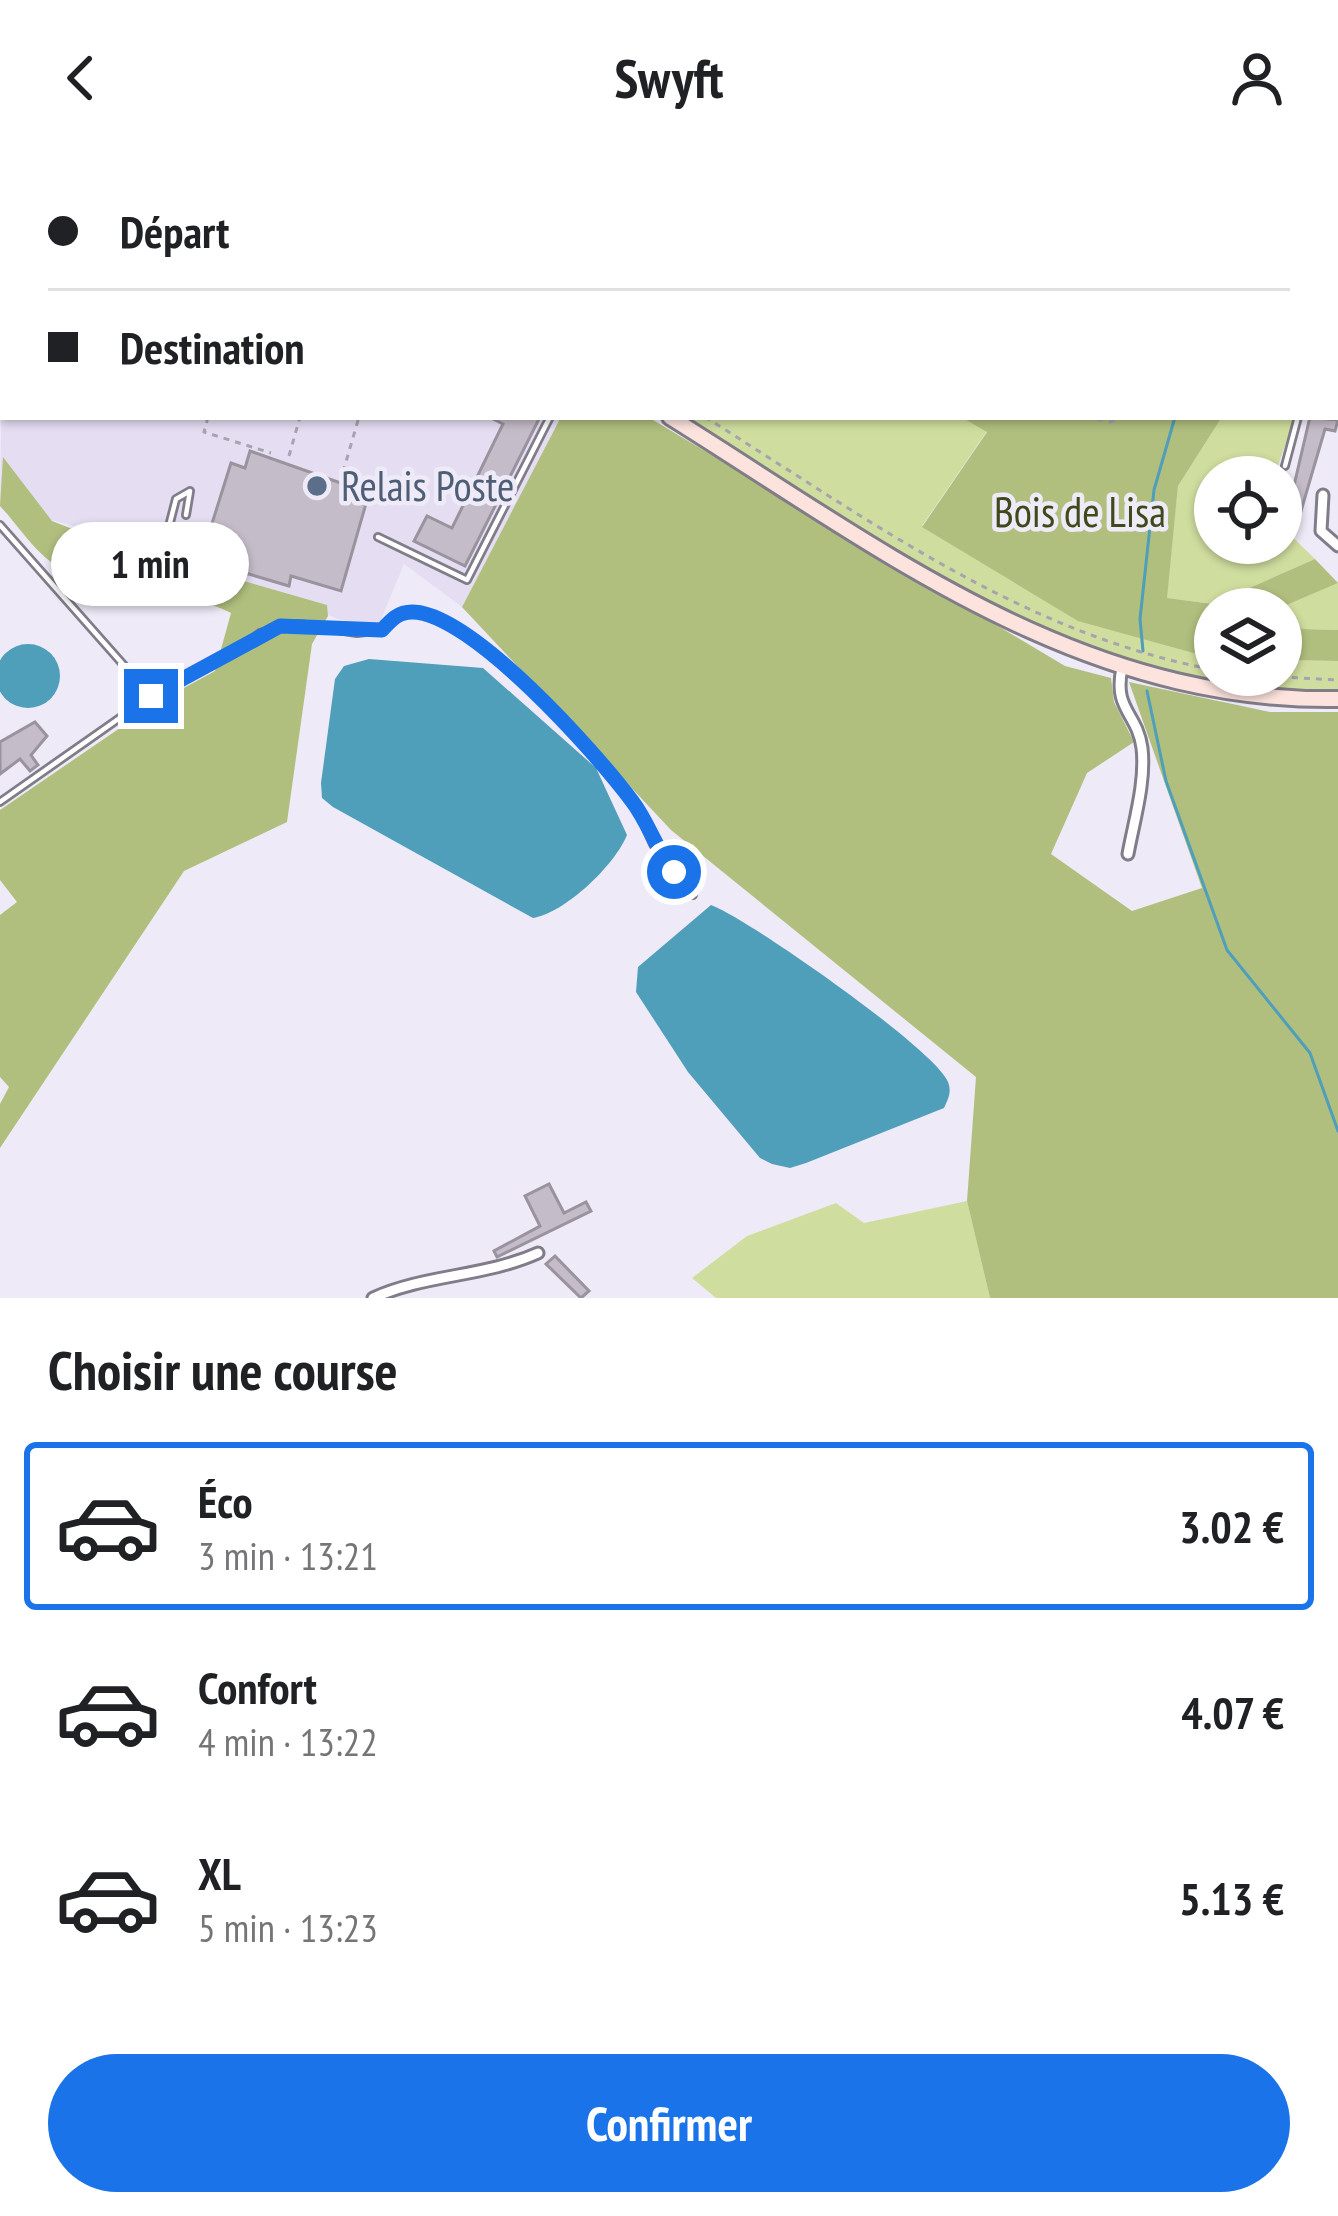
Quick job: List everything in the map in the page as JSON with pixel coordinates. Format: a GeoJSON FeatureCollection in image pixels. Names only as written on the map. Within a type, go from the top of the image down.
{"type":"FeatureCollection","features":[{"type":"Feature","properties":{"kind":"main road"},"geometry":{"type":"LineString","coordinates":[[675,420],[988,614],[1122,668],[1205,688],[1338,699]]}},
{"type":"Feature","properties":{"kind":"street"},"geometry":{"type":"LineString","coordinates":[[1323,495],[1321,531],[1338,546]]}},
{"type":"Feature","properties":{"kind":"street"},"geometry":{"type":"LineString","coordinates":[[1122,668],[1119,702],[1136,728],[1142,762],[1128,854]]}},
{"type":"Feature","properties":{"kind":"street"},"geometry":{"type":"LineString","coordinates":[[373,1298],[402,1285],[510,1266],[538,1253]]}},
{"type":"Feature","properties":{"kind":"lane"},"geometry":{"type":"LineString","coordinates":[[378,537],[467,580],[548,420]]}},
{"type":"Feature","properties":{"kind":"lane"},"geometry":{"type":"LineString","coordinates":[[1288,456],[1297,420]]}},
{"type":"Feature","properties":{"kind":"lane"},"geometry":{"type":"LineString","coordinates":[[182,527],[178,539],[167,534],[176,499],[190,491],[186,515]]}},
{"type":"Feature","properties":{"kind":"lane"},"geometry":{"type":"LineString","coordinates":[[0,525],[151,696]]}},
{"type":"Feature","properties":{"kind":"lane"},"geometry":{"type":"LineString","coordinates":[[0,802],[151,696],[280,626],[313,624],[357,633],[382,630],[394,617],[412,612],[441,619],[482,646],[587,744],[637,807],[656,849],[693,895]]}},
{"type":"Feature","properties":{"kind":"path"},"geometry":{"type":"LineString","coordinates":[[207,420],[203,432],[272,453]]}},
{"type":"Feature","properties":{"kind":"path"},"geometry":{"type":"LineString","coordinates":[[289,456],[300,420]]}},
{"type":"Feature","properties":{"kind":"path"},"geometry":{"type":"LineString","coordinates":[[343,472],[358,420]]}},
{"type":"Feature","properties":{"kind":"path"},"geometry":{"type":"LineString","coordinates":[[710,420],[986,591],[1082,634],[1194,664]]}},
{"type":"Feature","properties":{"kind":"path"},"geometry":{"type":"LineString","coordinates":[[1302,678],[1338,680]]}},
{"type":"Feature","properties":{"kind":"shaded area"},"geometry":{"type":"Polygon","coordinates":[[[1,420],[559,420],[462,607],[404,564],[378,627],[338,619],[144,545],[0,506],[1,420]]]}},
{"type":"Feature","properties":{"kind":"green space"},"geometry":{"type":"Polygon","coordinates":[[[559,420],[653,420],[1065,666],[1111,678],[1114,702],[1134,742],[1087,773],[1051,854],[1132,911],[1202,888],[1129,682],[1270,712],[1338,712],[1338,1298],[990,1298],[967,1201],[976,1077],[671,830],[462,607],[559,420]]]}},
{"type":"Feature","properties":{"kind":"green space"},"geometry":{"type":"Polygon","coordinates":[[[691,420],[967,420],[987,431],[922,526],[1194,649],[1194,678],[1077,642],[914,560],[691,420]]]}},
{"type":"Feature","properties":{"kind":"green space","name":"Bois de Lisa"},"geometry":{"type":"Polygon","coordinates":[[[966,420],[1220,420],[1178,486],[1167,598],[1194,602],[1194,653],[1078,621],[922,527],[987,432],[966,420]]]}},
{"type":"Feature","properties":{"kind":"green space"},"geometry":{"type":"Polygon","coordinates":[[[1220,420],[1294,420],[1281,456],[1197,456],[1220,420]]]}},
{"type":"Feature","properties":{"kind":"green space"},"geometry":{"type":"Polygon","coordinates":[[[3,457],[52,521],[98,539],[327,605],[328,616],[312,644],[287,822],[184,871],[0,1148],[0,1104],[9,1087],[0,1077],[0,915],[17,902],[0,880],[0,810],[158,702],[215,671],[231,613],[189,598],[90,579],[51,562],[0,506],[3,457]]]}},
{"type":"Feature","properties":{"kind":"green space"},"geometry":{"type":"Polygon","coordinates":[[[1194,461],[1194,564],[1302,564],[1302,546],[1315,559],[1249,588],[1194,588],[1194,602],[1166,598],[1178,486],[1194,461]]]}},
{"type":"Feature","properties":{"kind":"green space","name":"Bois de Lisa"},"geometry":{"type":"Polygon","coordinates":[[[1315,559],[1338,583],[1302,598],[1302,588],[1249,588],[1315,559]]]}},
{"type":"Feature","properties":{"kind":"green space"},"geometry":{"type":"Polygon","coordinates":[[[1338,583],[1338,630],[1302,629],[1302,598],[1338,583]]]}},
{"type":"Feature","properties":{"kind":"green space","name":"Bois de Lisa"},"geometry":{"type":"Polygon","coordinates":[[[1302,629],[1338,630],[1338,661],[1302,660],[1302,629]]]}},
{"type":"Feature","properties":{"kind":"green space"},"geometry":{"type":"Polygon","coordinates":[[[1302,660],[1338,661],[1338,693],[1302,691],[1302,660]]]}},
{"type":"Feature","properties":{"kind":"green space"},"geometry":{"type":"Polygon","coordinates":[[[967,1201],[990,1298],[716,1298],[692,1278],[747,1236],[836,1203],[864,1223],[967,1201]]]}},
{"type":"Feature","properties":{"kind":"water"},"geometry":{"type":"Polygon","coordinates":[[[16,646],[40,646],[58,664],[58,688],[40,706],[16,706],[-1,690],[-1,662],[16,646]]]}},
{"type":"Feature","properties":{"kind":"water"},"geometry":{"type":"Polygon","coordinates":[[[369,659],[483,668],[596,768],[627,835],[600,873],[560,907],[533,918],[322,798],[335,679],[344,666],[369,659]]]}},
{"type":"Feature","properties":{"kind":"water"},"geometry":{"type":"Polygon","coordinates":[[[711,905],[799,958],[911,1043],[948,1082],[944,1108],[790,1168],[760,1158],[688,1072],[636,992],[638,967],[711,905]]]}},
{"type":"Feature","properties":{"kind":"building"},"geometry":{"type":"Polygon","coordinates":[[[495,420],[538,420],[465,566],[414,541],[427,516],[452,528],[503,424],[495,420]]]}},
{"type":"Feature","properties":{"kind":"building"},"geometry":{"type":"Polygon","coordinates":[[[1309,420],[1338,420],[1335,431],[1325,429],[1302,508],[1301,456],[1309,420]]]}},
{"type":"Feature","properties":{"kind":"building"},"geometry":{"type":"Polygon","coordinates":[[[250,451],[369,493],[341,591],[291,576],[289,586],[195,558],[203,532],[209,533],[231,463],[245,468],[250,451]]]}},
{"type":"Feature","properties":{"kind":"building"},"geometry":{"type":"Polygon","coordinates":[[[35,722],[47,736],[31,755],[38,765],[30,771],[20,759],[0,774],[0,742],[35,722]]]}},
{"type":"Feature","properties":{"kind":"building"},"geometry":{"type":"Polygon","coordinates":[[[549,1184],[564,1213],[586,1202],[591,1211],[497,1257],[494,1251],[540,1226],[525,1196],[549,1184]]]}},
{"type":"Feature","properties":{"kind":"building"},"geometry":{"type":"Polygon","coordinates":[[[555,1256],[589,1291],[581,1298],[546,1264],[555,1256]]]}},
{"type":"Feature","properties":{"kind":"waterway"},"geometry":{"type":"LineString","coordinates":[[1143,651],[1140,619],[1154,490],[1174,420]]}},
{"type":"Feature","properties":{"kind":"waterway"},"geometry":{"type":"LineString","coordinates":[[1147,691],[1166,781],[1227,950],[1310,1053],[1338,1131]]}},
{"type":"Feature","properties":{"kind":"place","name":"Relais Poste"},"geometry":{"type":"Point","coordinates":[317,486]}},
{"type":"Feature","properties":{"kind":"route"},"geometry":{"type":"LineString","coordinates":[[151,696],[280,626],[313,624],[357,633],[382,630],[394,617],[412,612],[441,619],[482,646],[587,744],[637,807],[656,849],[674,872]]}}]}
